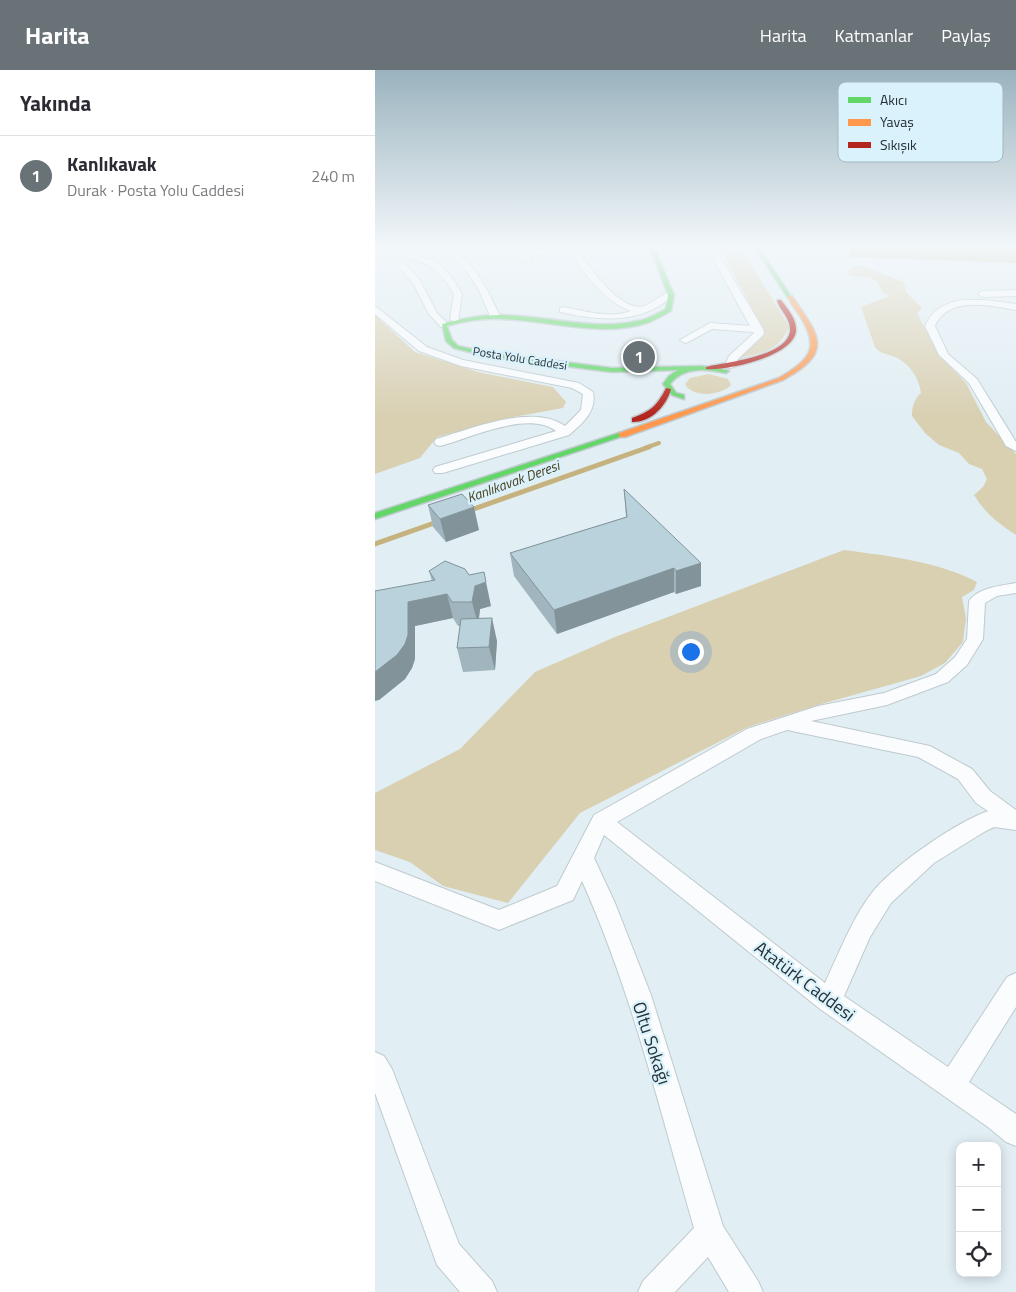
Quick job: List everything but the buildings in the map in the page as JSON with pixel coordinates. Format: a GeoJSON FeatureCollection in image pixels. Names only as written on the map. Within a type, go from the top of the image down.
{"type":"FeatureCollection","features":[{"type":"Feature","properties":{"kind":"main road"},"geometry":{"type":"LineString","coordinates":[[444,325],[455,319],[482,315],[581,325],[631,325],[658,318],[669,310],[670,302]]}},
{"type":"Feature","properties":{"kind":"main road"},"geometry":{"type":"LineString","coordinates":[[375,504],[642,418],[661,406],[667,396],[667,387],[672,376],[703,368],[730,365],[768,354],[785,345],[793,335],[792,322],[779,302]]}},
{"type":"Feature","properties":{"kind":"main road"},"geometry":{"type":"LineString","coordinates":[[375,516],[622,435],[781,379],[795,372],[810,359],[817,343],[811,327],[792,302]]}},
{"type":"Feature","properties":{"kind":"main road","name":"Posta Yolu Caddesi"},"geometry":{"type":"LineString","coordinates":[[444,325],[449,341],[456,347],[485,354],[612,370],[644,376],[682,397],[693,400],[705,400],[732,395]]}},
{"type":"Feature","properties":{"kind":"main road"},"geometry":{"type":"LineString","coordinates":[[703,368],[730,372],[740,379],[743,385],[732,395]]}},
{"type":"Feature","properties":{"kind":"main road","name":"Posta Yolu Caddesi"},"geometry":{"type":"LineString","coordinates":[[612,370],[703,368]]}},
{"type":"Feature","properties":{"kind":"street"},"geometry":{"type":"LineString","coordinates":[[427,302],[433,316],[444,325]]}},
{"type":"Feature","properties":{"kind":"street"},"geometry":{"type":"LineString","coordinates":[[455,319],[457,302]]}},
{"type":"Feature","properties":{"kind":"street"},"geometry":{"type":"LineString","coordinates":[[489,302],[495,316]]}},
{"type":"Feature","properties":{"kind":"street"},"geometry":{"type":"LineString","coordinates":[[619,302],[629,307],[643,309]]}},
{"type":"Feature","properties":{"kind":"street"},"geometry":{"type":"LineString","coordinates":[[563,310],[611,317],[627,317],[635,315],[656,302]]}},
{"type":"Feature","properties":{"kind":"street"},"geometry":{"type":"LineString","coordinates":[[730,365],[733,358],[759,334],[742,302]]}},
{"type":"Feature","properties":{"kind":"street"},"geometry":{"type":"LineString","coordinates":[[966,302],[1016,307]]}},
{"type":"Feature","properties":{"kind":"street"},"geometry":{"type":"LineString","coordinates":[[966,302],[949,306],[936,314],[930,326],[944,355],[973,381],[1011,443],[1016,447]]}},
{"type":"Feature","properties":{"kind":"street"},"geometry":{"type":"LineString","coordinates":[[375,309],[423,349],[461,363],[575,385],[588,392],[589,403],[585,412],[577,423],[565,432],[439,470]]}},
{"type":"Feature","properties":{"kind":"street"},"geometry":{"type":"LineString","coordinates":[[685,340],[710,326],[758,329]]}},
{"type":"Feature","properties":{"kind":"street"},"geometry":{"type":"LineString","coordinates":[[440,442],[487,428],[525,421],[549,422],[565,432]]}},
{"type":"Feature","properties":{"kind":"street"},"geometry":{"type":"LineString","coordinates":[[375,871],[499,920],[565,894],[601,822],[754,734],[818,712],[887,698],[942,678],[961,661],[975,639],[977,601],[993,592],[1016,588]]}},
{"type":"Feature","properties":{"kind":"street"},"geometry":{"type":"LineString","coordinates":[[785,723],[923,752],[965,774],[983,797],[1016,821]]}},
{"type":"Feature","properties":{"kind":"street"},"geometry":{"type":"LineString","coordinates":[[829,1001],[861,930],[883,896],[926,857],[977,826],[992,818],[1016,821]]}},
{"type":"Feature","properties":{"kind":"street","name":"Atatürk Caddesi"},"geometry":{"type":"LineString","coordinates":[[601,822],[829,1001],[998,1117],[1016,1132]]}},
{"type":"Feature","properties":{"kind":"street","name":"Oltu Sokağı"},"geometry":{"type":"LineString","coordinates":[[583,858],[605,904],[654,1045],[711,1233],[747,1292]]}},
{"type":"Feature","properties":{"kind":"street"},"geometry":{"type":"LineString","coordinates":[[952,1085],[1016,985]]}},
{"type":"Feature","properties":{"kind":"street"},"geometry":{"type":"LineString","coordinates":[[375,1064],[383,1078],[449,1254],[481,1292]]}},
{"type":"Feature","properties":{"kind":"street"},"geometry":{"type":"LineString","coordinates":[[654,1292],[711,1233]]}},
{"type":"Feature","properties":{"kind":"shaded area"},"geometry":{"type":"Polygon","coordinates":[[[749,302],[774,302],[789,328],[780,342],[769,350],[740,358],[765,332],[749,302]]]}},
{"type":"Feature","properties":{"kind":"shaded area"},"geometry":{"type":"Polygon","coordinates":[[[874,302],[916,302],[922,308],[917,313],[939,355],[966,383],[986,422],[1016,454],[1016,535],[993,518],[974,495],[983,487],[987,479],[982,469],[969,464],[959,453],[939,445],[925,433],[912,416],[914,403],[921,393],[918,381],[912,370],[898,358],[881,352],[875,347],[861,307],[874,302]]]}},
{"type":"Feature","properties":{"kind":"shaded area"},"geometry":{"type":"Polygon","coordinates":[[[375,315],[415,352],[478,372],[553,387],[566,402],[563,408],[508,418],[437,437],[420,458],[375,474],[375,315]]]}},
{"type":"Feature","properties":{"kind":"shaded area"},"geometry":{"type":"Polygon","coordinates":[[[709,374],[728,379],[731,385],[721,391],[707,394],[694,392],[685,384],[690,378],[709,374]]]}},
{"type":"Feature","properties":{"kind":"shaded area"},"geometry":{"type":"Polygon","coordinates":[[[844,550],[929,564],[977,582],[974,590],[962,597],[966,618],[963,642],[945,663],[921,676],[748,727],[580,813],[508,903],[443,886],[410,862],[375,850],[375,793],[460,749],[535,672],[615,637],[844,550]]]}},
{"type":"Feature","properties":{"kind":"waterway","name":"Kanlıkavak Deresi"},"geometry":{"type":"LineString","coordinates":[[645,448],[659,443]]}},
{"type":"Feature","properties":{"kind":"waterway","name":"Kanlıkavak Deresi"},"geometry":{"type":"LineString","coordinates":[[468,511],[649,447]]}},
{"type":"Feature","properties":{"kind":"waterway","name":"Kanlıkavak Deresi"},"geometry":{"type":"LineString","coordinates":[[375,544],[440,521]]}},
{"type":"Feature","properties":{"kind":"traffic: fast"},"geometry":{"type":"LineString","coordinates":[[670,302],[669,310],[645,322],[618,326],[589,326],[499,317],[471,318],[444,325],[449,341],[456,347],[485,354],[612,370],[697,368]]}},
{"type":"Feature","properties":{"kind":"traffic: fast"},"geometry":{"type":"LineString","coordinates":[[681,397],[674,394],[666,384],[678,373],[693,368],[726,371]]}},
{"type":"Feature","properties":{"kind":"traffic: fast"},"geometry":{"type":"LineString","coordinates":[[375,516],[622,435]]}},
{"type":"Feature","properties":{"kind":"traffic: slow"},"geometry":{"type":"LineString","coordinates":[[622,435],[781,379],[798,370],[814,352],[815,342],[807,322],[793,302]]}},
{"type":"Feature","properties":{"kind":"traffic: jam"},"geometry":{"type":"LineString","coordinates":[[708,368],[743,362],[770,354],[782,348],[790,341],[793,332],[792,324],[780,302]]}},
{"type":"Feature","properties":{"kind":"traffic: jam"},"geometry":{"type":"LineString","coordinates":[[635,420],[656,409],[663,401],[668,389]]}},
{"type":"Feature","properties":{"kind":"place","name":"Kanlıkavak"},"geometry":{"type":"Point","coordinates":[639,357]}}]}
